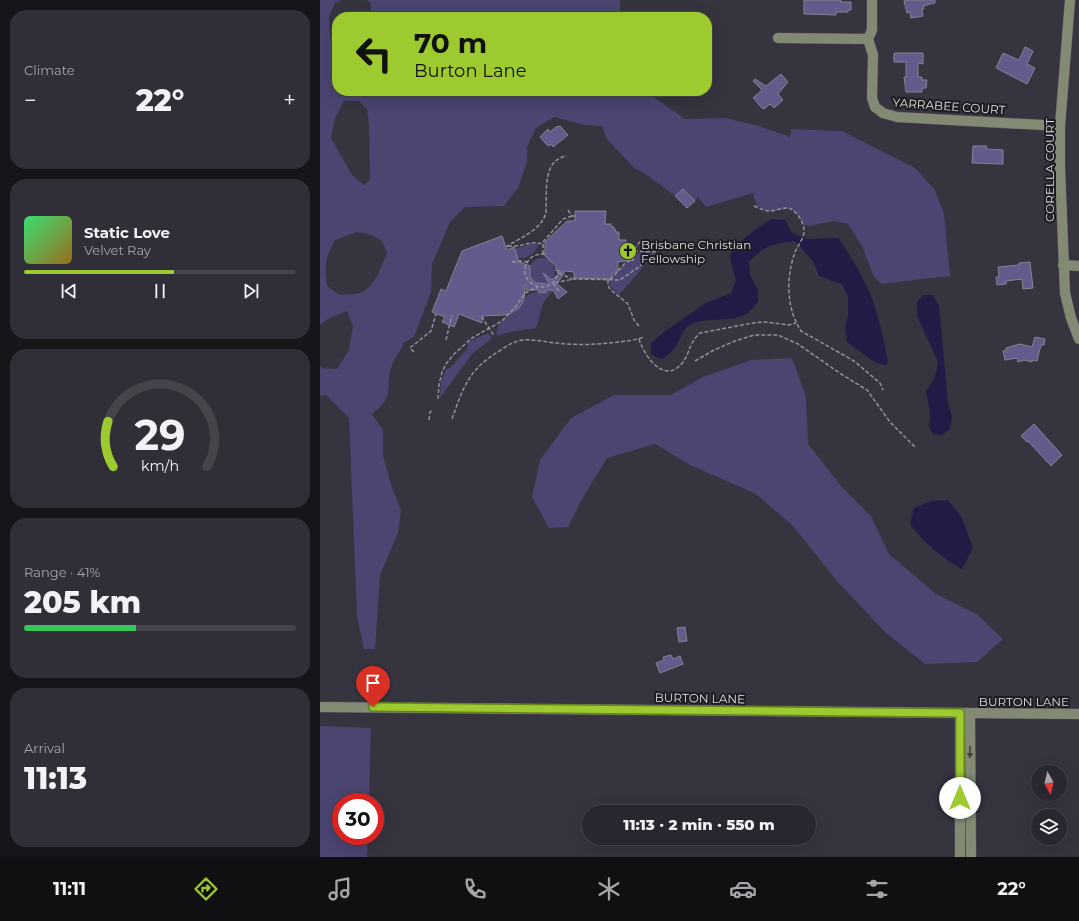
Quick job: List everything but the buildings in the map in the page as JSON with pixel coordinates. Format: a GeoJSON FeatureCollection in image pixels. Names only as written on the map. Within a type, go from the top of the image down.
{"type":"FeatureCollection","features":[{"type":"Feature","properties":{"kind":"street","name":"YARRABEE COURT"},"geometry":{"type":"LineString","coordinates":[[872,0],[872,30],[868,39],[873,55],[872,98],[875,107],[883,113],[897,117],[1060,126]]}},
{"type":"Feature","properties":{"kind":"street","name":"CORELLA COURT"},"geometry":{"type":"LineString","coordinates":[[1070,0],[1060,126],[1060,167],[1065,293],[1071,318],[1079,339]]}},
{"type":"Feature","properties":{"kind":"street"},"geometry":{"type":"LineString","coordinates":[[778,38],[868,39]]}},
{"type":"Feature","properties":{"kind":"street"},"geometry":{"type":"LineString","coordinates":[[1063,265],[1079,266]]}},
{"type":"Feature","properties":{"kind":"street","name":"BURTON LANE"},"geometry":{"type":"LineString","coordinates":[[320,707],[1079,714]]}},
{"type":"Feature","properties":{"kind":"street"},"geometry":{"type":"LineString","coordinates":[[960,857],[965,713]]}},
{"type":"Feature","properties":{"kind":"street"},"geometry":{"type":"LineString","coordinates":[[965,713],[971,857]]}},
{"type":"Feature","properties":{"kind":"path"},"geometry":{"type":"LineString","coordinates":[[543,244],[533,242],[516,247],[507,246],[540,225],[546,212],[549,169],[553,163],[562,157],[567,156]]}},
{"type":"Feature","properties":{"kind":"path"},"geometry":{"type":"LineString","coordinates":[[754,206],[769,211],[786,208],[794,210],[804,225],[804,232],[789,271],[788,282],[796,323],[801,331],[854,361],[865,372],[880,383],[883,390]]}},
{"type":"Feature","properties":{"kind":"path"},"geometry":{"type":"LineString","coordinates":[[538,287],[532,284],[526,276],[525,270],[528,262],[534,256],[544,254],[543,242],[563,219],[573,216],[568,210]]}},
{"type":"Feature","properties":{"kind":"path"},"geometry":{"type":"LineString","coordinates":[[608,280],[626,262],[633,260],[633,251],[642,240]]}},
{"type":"Feature","properties":{"kind":"path"},"geometry":{"type":"LineString","coordinates":[[633,251],[656,252]]}},
{"type":"Feature","properties":{"kind":"path"},"geometry":{"type":"LineString","coordinates":[[553,283],[574,279],[620,280],[640,266],[646,252]]}},
{"type":"Feature","properties":{"kind":"path"},"geometry":{"type":"LineString","coordinates":[[512,262],[528,262]]}},
{"type":"Feature","properties":{"kind":"path"},"geometry":{"type":"LineString","coordinates":[[438,400],[439,385],[446,364],[461,347],[472,338],[490,328],[508,315],[525,293],[538,287],[547,287],[553,283],[558,276],[559,269]]}},
{"type":"Feature","properties":{"kind":"path"},"geometry":{"type":"LineString","coordinates":[[558,272],[574,279]]}},
{"type":"Feature","properties":{"kind":"path"},"geometry":{"type":"LineString","coordinates":[[608,280],[610,288],[628,304],[634,320],[639,326]]}},
{"type":"Feature","properties":{"kind":"path"},"geometry":{"type":"LineString","coordinates":[[553,283],[559,291]]}},
{"type":"Feature","properties":{"kind":"path"},"geometry":{"type":"LineString","coordinates":[[414,352],[410,348],[431,331],[436,314]]}},
{"type":"Feature","properties":{"kind":"path"},"geometry":{"type":"LineString","coordinates":[[446,340],[452,315]]}},
{"type":"Feature","properties":{"kind":"path"},"geometry":{"type":"LineString","coordinates":[[482,316],[484,324],[490,328],[494,336]]}},
{"type":"Feature","properties":{"kind":"path"},"geometry":{"type":"LineString","coordinates":[[639,339],[649,360],[659,369],[666,370],[674,369],[682,363],[691,342],[700,333],[753,323],[764,322],[789,325],[796,323]]}},
{"type":"Feature","properties":{"kind":"path"},"geometry":{"type":"LineString","coordinates":[[695,361],[735,340],[754,335],[778,334],[798,344],[867,390],[890,422],[915,447]]}},
{"type":"Feature","properties":{"kind":"path"},"geometry":{"type":"LineString","coordinates":[[452,419],[460,396],[474,370],[484,361],[512,343],[522,340],[543,340],[556,343],[590,345],[639,339],[644,337]]}},
{"type":"Feature","properties":{"kind":"path"},"geometry":{"type":"LineString","coordinates":[[429,420],[430,412],[433,410]]}},
{"type":"Feature","properties":{"kind":"shaded area"},"geometry":{"type":"Polygon","coordinates":[[[320,0],[341,0],[335,3],[329,17],[330,36],[332,39],[332,96],[652,96],[685,119],[725,118],[755,125],[790,138],[791,129],[842,131],[915,168],[935,190],[944,214],[950,276],[881,284],[873,275],[862,246],[848,224],[834,221],[809,226],[804,225],[792,210],[768,211],[757,206],[753,193],[706,207],[698,197],[695,201],[683,189],[675,196],[644,173],[634,168],[607,139],[602,126],[584,125],[554,117],[536,128],[527,147],[527,162],[518,188],[504,206],[465,207],[450,222],[432,264],[431,292],[414,337],[403,343],[403,346],[392,365],[385,402],[372,414],[383,430],[383,456],[392,487],[401,510],[398,533],[380,575],[375,649],[364,649],[357,616],[349,418],[326,395],[320,396],[320,366],[322,368],[337,369],[349,350],[353,326],[347,311],[328,319],[320,325],[320,0]],[[344,101],[335,118],[331,138],[352,175],[364,185],[370,180],[369,125],[367,109],[359,101],[344,101]],[[357,232],[335,240],[329,252],[326,262],[327,286],[340,295],[359,293],[365,290],[373,282],[380,270],[387,253],[382,241],[369,234],[357,232]]]}},
{"type":"Feature","properties":{"kind":"shaded area"},"geometry":{"type":"Polygon","coordinates":[[[367,0],[620,0],[620,12],[371,12],[371,3],[367,0]]]}},
{"type":"Feature","properties":{"kind":"shaded area"},"geometry":{"type":"Polygon","coordinates":[[[772,219],[785,220],[792,233],[807,239],[838,238],[859,271],[872,300],[888,361],[886,365],[876,363],[847,342],[845,329],[848,316],[848,297],[843,285],[819,276],[813,261],[795,241],[769,246],[749,262],[750,275],[758,290],[758,302],[747,314],[731,319],[697,322],[690,325],[684,331],[676,346],[667,355],[661,359],[651,354],[651,343],[664,332],[706,303],[731,293],[736,280],[730,255],[744,239],[772,219]]]}},
{"type":"Feature","properties":{"kind":"shaded area"},"geometry":{"type":"Polygon","coordinates":[[[530,244],[539,244],[530,256],[516,258],[514,249],[530,244]]]}},
{"type":"Feature","properties":{"kind":"shaded area"},"geometry":{"type":"Polygon","coordinates":[[[633,253],[655,253],[619,295],[610,286],[611,278],[617,270],[629,261],[633,260],[633,253]]]}},
{"type":"Feature","properties":{"kind":"shaded area"},"geometry":{"type":"Polygon","coordinates":[[[542,258],[551,262],[555,271],[551,280],[542,284],[533,280],[529,271],[533,262],[542,258]]]}},
{"type":"Feature","properties":{"kind":"shaded area"},"geometry":{"type":"Polygon","coordinates":[[[552,288],[553,291],[543,304],[536,328],[510,332],[497,336],[500,323],[522,305],[528,294],[552,288]]]}},
{"type":"Feature","properties":{"kind":"shaded area"},"geometry":{"type":"Polygon","coordinates":[[[923,295],[932,295],[939,305],[948,404],[952,416],[950,429],[942,435],[933,434],[929,427],[930,412],[926,391],[935,377],[938,362],[917,316],[917,302],[923,295]]]}},
{"type":"Feature","properties":{"kind":"shaded area"},"geometry":{"type":"Polygon","coordinates":[[[489,334],[492,338],[472,354],[440,398],[441,382],[446,369],[450,368],[467,349],[468,342],[489,334]]]}},
{"type":"Feature","properties":{"kind":"shaded area"},"geometry":{"type":"Polygon","coordinates":[[[792,358],[806,397],[808,444],[842,487],[871,516],[889,554],[936,594],[978,615],[1003,639],[977,662],[925,664],[886,633],[837,581],[793,526],[756,494],[690,465],[655,444],[607,458],[581,501],[568,527],[549,528],[532,497],[540,460],[571,418],[614,395],[671,395],[703,377],[751,360],[792,358]]]}},
{"type":"Feature","properties":{"kind":"shaded area"},"geometry":{"type":"Polygon","coordinates":[[[948,500],[962,518],[973,548],[962,569],[934,550],[910,524],[914,508],[931,501],[948,500]]]}},
{"type":"Feature","properties":{"kind":"shaded area"},"geometry":{"type":"Polygon","coordinates":[[[320,726],[371,728],[369,793],[332,793],[332,845],[368,845],[367,857],[320,857],[320,726]]]}},
{"type":"Feature","properties":{"kind":"place","name":"Brisbane Christian Fellowship"},"geometry":{"type":"Point","coordinates":[628,251]}},
{"type":"Feature","properties":{"kind":"route"},"geometry":{"type":"LineString","coordinates":[[373,707],[960,713],[960,798]]}}]}
